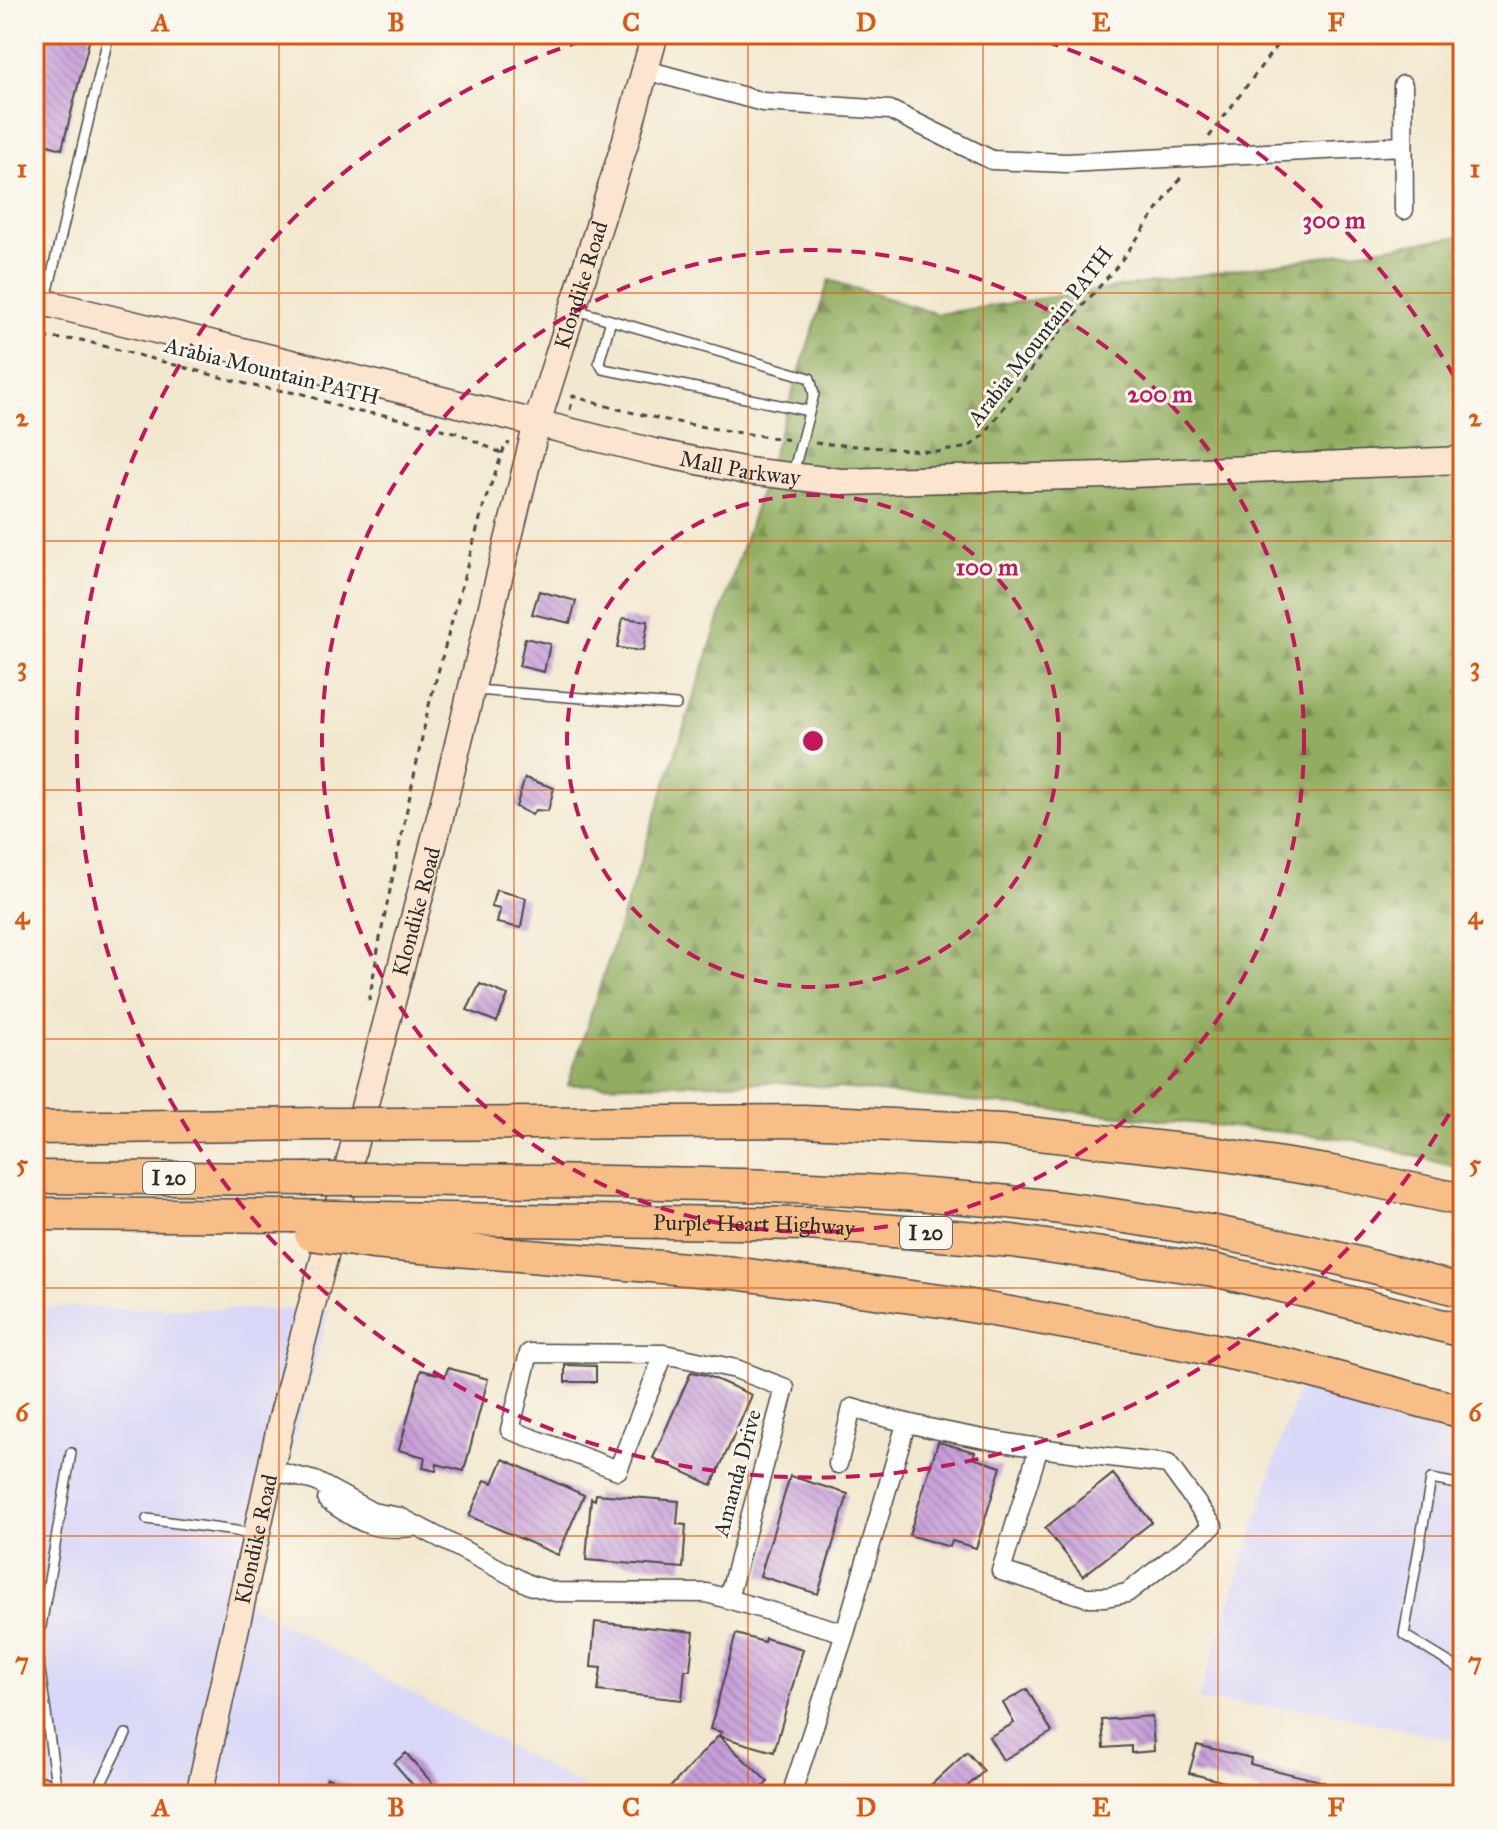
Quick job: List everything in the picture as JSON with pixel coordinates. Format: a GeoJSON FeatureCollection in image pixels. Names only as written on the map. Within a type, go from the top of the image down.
{"type":"FeatureCollection","features":[{"type":"Feature","properties":{"kind":"highway"},"geometry":{"type":"LineString","coordinates":[[34,1128],[803,1121],[1002,1130],[1219,1154],[1332,1172],[1463,1200]]}},
{"type":"Feature","properties":{"kind":"highway","name":"Purple Heart Highway"},"geometry":{"type":"LineString","coordinates":[[34,1177],[749,1184],[990,1200],[1121,1216],[1227,1235],[1345,1260],[1463,1291]]}},
{"type":"Feature","properties":{"kind":"highway","name":"Purple Heart Highway"},"geometry":{"type":"LineString","coordinates":[[34,1214],[232,1216],[377,1231],[794,1224],[1012,1241],[1213,1270],[1463,1331]]}},
{"type":"Feature","properties":{"kind":"highway"},"geometry":{"type":"LineString","coordinates":[[377,1231],[948,1302],[1292,1366],[1463,1412]]}},
{"type":"Feature","properties":{"kind":"main road"},"geometry":{"type":"LineString","coordinates":[[34,1788],[54,1795]]}},
{"type":"Feature","properties":{"kind":"street","name":"Klondike Road"},"geometry":{"type":"LineString","coordinates":[[199,1795],[269,1477],[537,423],[655,34]]}},
{"type":"Feature","properties":{"kind":"street"},"geometry":{"type":"LineString","coordinates":[[646,70],[763,102],[890,110],[992,160],[1066,163],[1403,146]]}},
{"type":"Feature","properties":{"kind":"street"},"geometry":{"type":"LineString","coordinates":[[1403,85],[1404,210]]}},
{"type":"Feature","properties":{"kind":"street","name":"Mall Parkway"},"geometry":{"type":"LineString","coordinates":[[40,301],[679,457],[747,471],[841,482],[1463,460]]}},
{"type":"Feature","properties":{"kind":"street","name":"Amanda Drive"},"geometry":{"type":"LineString","coordinates":[[664,1354],[618,1470],[510,1430],[529,1353],[664,1354],[736,1369],[785,1388],[728,1599]]}},
{"type":"Feature","properties":{"kind":"street"},"geometry":{"type":"LineString","coordinates":[[838,1464],[852,1408],[906,1424],[1039,1447],[1168,1464],[1213,1526],[1127,1593],[1086,1597],[1001,1571],[1039,1447]]}},
{"type":"Feature","properties":{"kind":"street"},"geometry":{"type":"LineString","coordinates":[[791,1795],[845,1633],[906,1424]]}},
{"type":"Feature","properties":{"kind":"street"},"geometry":{"type":"LineString","coordinates":[[269,1477],[317,1493],[364,1524],[379,1528],[420,1526],[530,1585],[556,1592],[707,1593],[845,1633]]}},
{"type":"Feature","properties":{"kind":"lane"},"geometry":{"type":"LineString","coordinates":[[40,301],[109,34]]}},
{"type":"Feature","properties":{"kind":"lane"},"geometry":{"type":"LineString","coordinates":[[573,309],[810,378],[814,394],[792,476]]}},
{"type":"Feature","properties":{"kind":"lane"},"geometry":{"type":"LineString","coordinates":[[611,320],[599,362],[603,369],[809,411]]}},
{"type":"Feature","properties":{"kind":"lane"},"geometry":{"type":"LineString","coordinates":[[471,690],[676,705]]}},
{"type":"Feature","properties":{"kind":"lane"},"geometry":{"type":"LineString","coordinates":[[54,1795],[39,1692],[37,1649],[71,1453]]}},
{"type":"Feature","properties":{"kind":"lane"},"geometry":{"type":"LineString","coordinates":[[1463,1485],[1431,1479],[1404,1635],[1463,1671]]}},
{"type":"Feature","properties":{"kind":"lane"},"geometry":{"type":"LineString","coordinates":[[147,1519],[256,1536]]}},
{"type":"Feature","properties":{"kind":"lane"},"geometry":{"type":"LineString","coordinates":[[95,1795],[126,1734]]}},
{"type":"Feature","properties":{"kind":"path","name":"Arabia Mountain PATH"},"geometry":{"type":"LineString","coordinates":[[573,396],[600,405],[715,430],[937,452],[969,447],[984,435],[1048,346],[1118,265],[1285,34]]}},
{"type":"Feature","properties":{"kind":"path","name":"Arabia Mountain PATH"},"geometry":{"type":"LineString","coordinates":[[34,329],[47,338],[81,340],[258,387],[303,394],[352,411],[384,415],[458,433],[501,453]]}},
{"type":"Feature","properties":{"kind":"shaded area"},"geometry":{"type":"Polygon","coordinates":[[[34,1307],[330,1310],[248,1604],[598,1795],[34,1795],[34,1307]]]}},
{"type":"Feature","properties":{"kind":"shaded area"},"geometry":{"type":"Polygon","coordinates":[[[1300,1383],[1463,1442],[1463,1743],[1323,1711],[1198,1701],[1300,1383]]]}},
{"type":"Feature","properties":{"kind":"green space"},"geometry":{"type":"Polygon","coordinates":[[[1463,236],[1463,1169],[1351,1139],[778,1082],[568,1085],[829,280],[937,314],[1463,236]]]}},
{"type":"Feature","properties":{"kind":"building"},"geometry":{"type":"Polygon","coordinates":[[[34,34],[91,34],[62,149],[34,141],[34,34]]]}},
{"type":"Feature","properties":{"kind":"building"},"geometry":{"type":"Polygon","coordinates":[[[539,591],[576,601],[570,623],[532,614],[539,591]]]}},
{"type":"Feature","properties":{"kind":"building"},"geometry":{"type":"Polygon","coordinates":[[[623,618],[648,621],[643,651],[617,648],[623,618]]]}},
{"type":"Feature","properties":{"kind":"building"},"geometry":{"type":"Polygon","coordinates":[[[525,638],[550,644],[544,672],[519,666],[525,638]]]}},
{"type":"Feature","properties":{"kind":"building"},"geometry":{"type":"Polygon","coordinates":[[[525,778],[554,788],[548,811],[535,810],[532,815],[516,807],[525,778]]]}},
{"type":"Feature","properties":{"kind":"building"},"geometry":{"type":"Polygon","coordinates":[[[496,890],[526,898],[521,928],[497,923],[500,909],[491,907],[496,890]]]}},
{"type":"Feature","properties":{"kind":"building"},"geometry":{"type":"Polygon","coordinates":[[[480,984],[508,995],[497,1022],[467,1010],[480,984]]]}},
{"type":"Feature","properties":{"kind":"building"},"geometry":{"type":"Polygon","coordinates":[[[565,1365],[596,1366],[596,1382],[565,1382],[565,1365]]]}},
{"type":"Feature","properties":{"kind":"building"},"geometry":{"type":"Polygon","coordinates":[[[448,1368],[488,1379],[464,1471],[437,1464],[436,1471],[423,1468],[425,1457],[399,1450],[421,1370],[445,1376],[448,1368]]]}},
{"type":"Feature","properties":{"kind":"building"},"geometry":{"type":"Polygon","coordinates":[[[691,1372],[706,1375],[752,1395],[712,1485],[653,1458],[691,1372]]]}},
{"type":"Feature","properties":{"kind":"building"},"geometry":{"type":"Polygon","coordinates":[[[938,1442],[975,1452],[973,1458],[1001,1467],[976,1548],[952,1541],[950,1547],[909,1535],[938,1442]]]}},
{"type":"Feature","properties":{"kind":"building"},"geometry":{"type":"Polygon","coordinates":[[[503,1459],[584,1495],[558,1555],[469,1516],[485,1480],[493,1483],[503,1459]]]}},
{"type":"Feature","properties":{"kind":"building"},"geometry":{"type":"Polygon","coordinates":[[[1113,1474],[1152,1522],[1083,1576],[1045,1528],[1113,1474]]]}},
{"type":"Feature","properties":{"kind":"building"},"geometry":{"type":"Polygon","coordinates":[[[790,1476],[848,1494],[818,1594],[760,1576],[790,1476]]]}},
{"type":"Feature","properties":{"kind":"building"},"geometry":{"type":"Polygon","coordinates":[[[596,1494],[679,1501],[677,1524],[686,1525],[683,1568],[586,1560],[591,1498],[595,1500],[596,1494]]]}},
{"type":"Feature","properties":{"kind":"building"},"geometry":{"type":"Polygon","coordinates":[[[595,1622],[694,1632],[690,1670],[685,1670],[682,1700],[598,1691],[601,1668],[591,1667],[595,1622]]]}},
{"type":"Feature","properties":{"kind":"building"},"geometry":{"type":"Polygon","coordinates":[[[736,1634],[764,1642],[765,1638],[803,1649],[774,1752],[719,1736],[768,1782],[755,1795],[663,1795],[722,1732],[710,1729],[736,1634]]]}},
{"type":"Feature","properties":{"kind":"building"},"geometry":{"type":"Polygon","coordinates":[[[1027,1689],[1052,1732],[1003,1760],[989,1737],[1014,1723],[1003,1703],[1027,1689]]]}},
{"type":"Feature","properties":{"kind":"building"},"geometry":{"type":"Polygon","coordinates":[[[1152,1716],[1154,1751],[1131,1753],[1131,1746],[1104,1748],[1102,1720],[1152,1716]]]}},
{"type":"Feature","properties":{"kind":"building"},"geometry":{"type":"Polygon","coordinates":[[[1197,1745],[1251,1758],[1250,1764],[1324,1782],[1321,1795],[1259,1795],[1260,1791],[1189,1773],[1197,1745]]]}},
{"type":"Feature","properties":{"kind":"building"},"geometry":{"type":"Polygon","coordinates":[[[967,1752],[984,1771],[958,1795],[920,1795],[967,1752]]]}},
{"type":"Feature","properties":{"kind":"building"},"geometry":{"type":"Polygon","coordinates":[[[406,1753],[432,1783],[420,1793],[394,1763],[406,1753]]]}},
{"type":"Feature","properties":{"kind":"building"},"geometry":{"type":"Polygon","coordinates":[[[327,1778],[370,1793],[370,1795],[321,1795],[327,1778]]]}}]}
